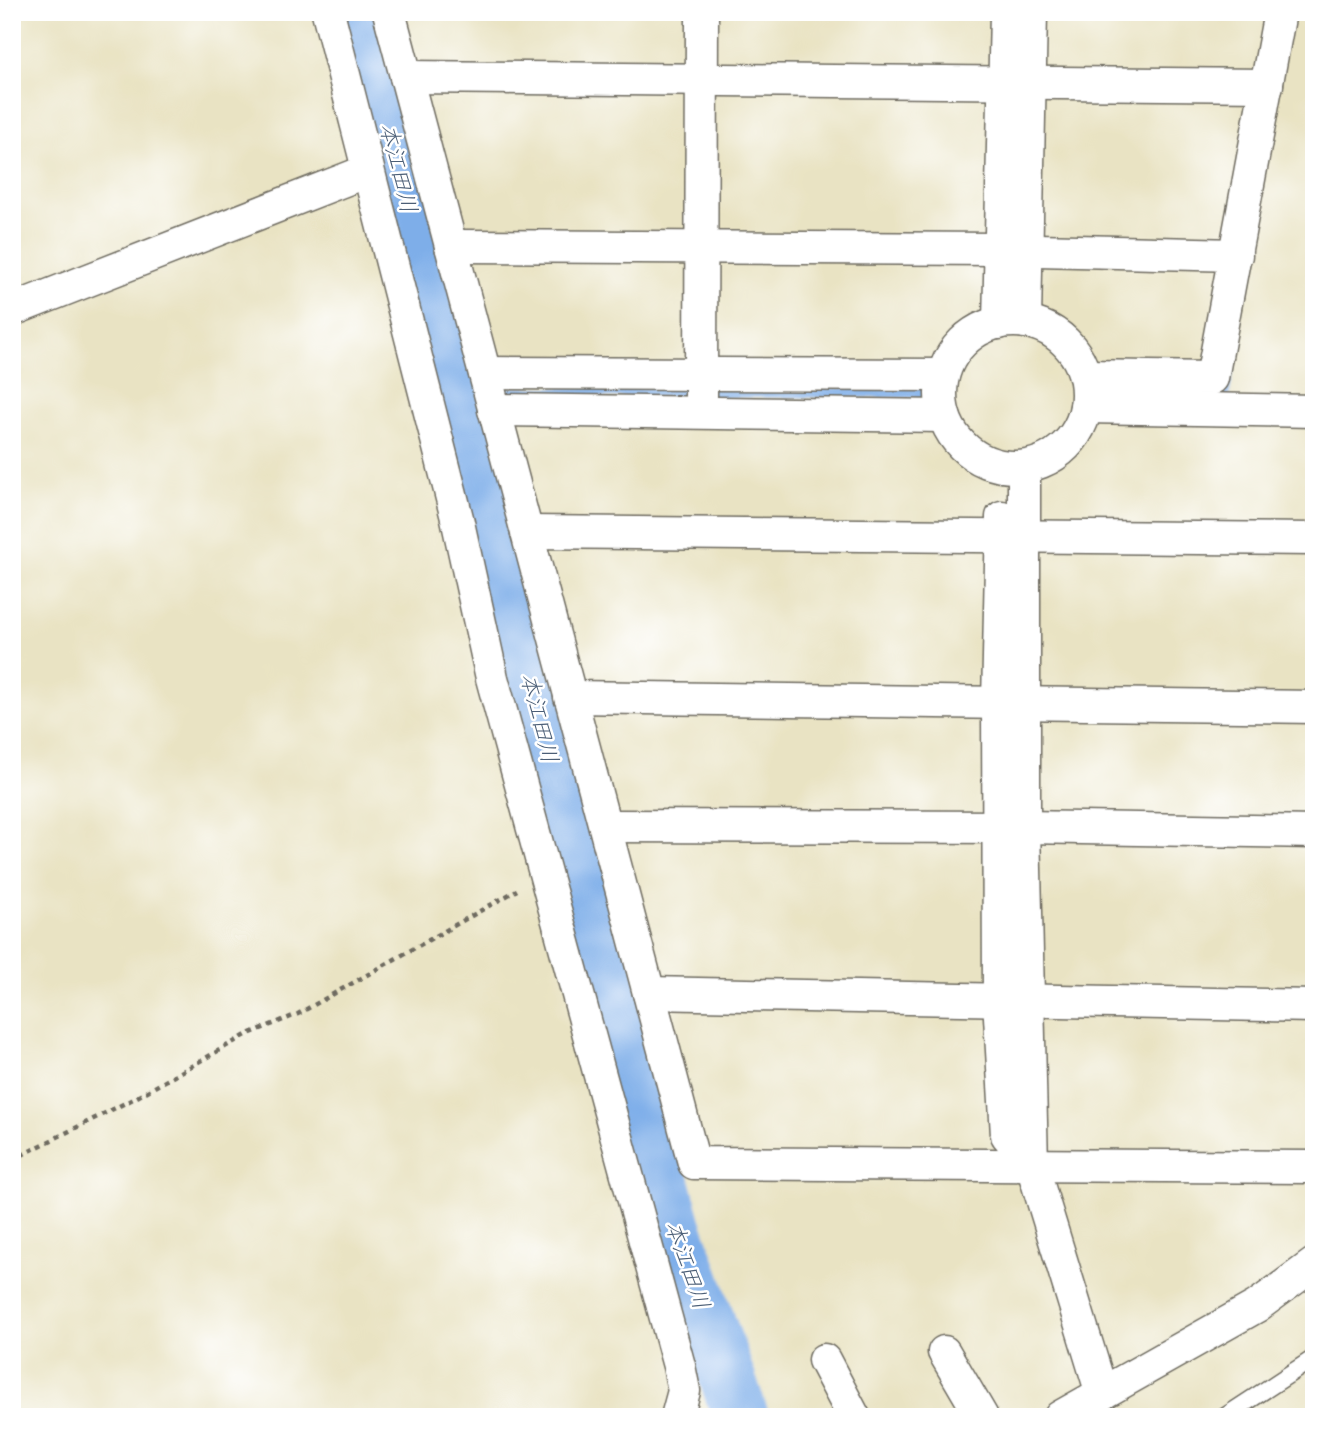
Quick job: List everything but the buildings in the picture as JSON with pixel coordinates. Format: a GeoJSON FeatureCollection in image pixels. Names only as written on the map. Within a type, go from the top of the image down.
{"type":"FeatureCollection","features":[{"type":"Feature","properties":{"kind":"street"},"geometry":{"type":"LineString","coordinates":[[328,12],[457,517],[492,678],[679,1366],[684,1391],[677,1417]]}},
{"type":"Feature","properties":{"kind":"street"},"geometry":{"type":"LineString","coordinates":[[389,12],[694,1163],[1314,1167]]}},
{"type":"Feature","properties":{"kind":"street"},"geometry":{"type":"LineString","coordinates":[[701,393],[702,12]]}},
{"type":"Feature","properties":{"kind":"street"},"geometry":{"type":"LineString","coordinates":[[1006,12],[1018,83]]}},
{"type":"Feature","properties":{"kind":"street"},"geometry":{"type":"LineString","coordinates":[[1012,322],[1018,83],[1031,12]]}},
{"type":"Feature","properties":{"kind":"street"},"geometry":{"type":"LineString","coordinates":[[1086,376],[1212,378],[1280,12]]}},
{"type":"Feature","properties":{"kind":"street"},"geometry":{"type":"LineString","coordinates":[[406,77],[1267,85]]}},
{"type":"Feature","properties":{"kind":"street"},"geometry":{"type":"LineString","coordinates":[[12,310],[368,171]]}},
{"type":"Feature","properties":{"kind":"street"},"geometry":{"type":"LineString","coordinates":[[451,246],[1014,249],[1236,255]]}},
{"type":"Feature","properties":{"kind":"street"},"geometry":{"type":"LineString","coordinates":[[1012,322],[1046,328],[1064,340],[1077,356],[1086,376],[1086,408],[1079,429],[1065,448],[1046,461],[1013,467],[983,461],[966,450],[953,435],[944,416],[940,396],[943,375],[951,356],[964,341],[980,330],[1012,322]]}},
{"type":"Feature","properties":{"kind":"street"},"geometry":{"type":"LineString","coordinates":[[485,373],[944,416]]}},
{"type":"Feature","properties":{"kind":"street"},"geometry":{"type":"LineString","coordinates":[[494,410],[943,375]]}},
{"type":"Feature","properties":{"kind":"street"},"geometry":{"type":"LineString","coordinates":[[1086,408],[1314,411]]}},
{"type":"Feature","properties":{"kind":"street"},"geometry":{"type":"LineString","coordinates":[[1013,467],[1010,704],[1013,1000],[1007,1135],[1032,1165],[1102,1394]]}},
{"type":"Feature","properties":{"kind":"street"},"geometry":{"type":"LineString","coordinates":[[527,532],[1314,538]]}},
{"type":"Feature","properties":{"kind":"street"},"geometry":{"type":"LineString","coordinates":[[570,697],[1314,707]]}},
{"type":"Feature","properties":{"kind":"street"},"geometry":{"type":"LineString","coordinates":[[605,826],[1012,827],[1314,832]]}},
{"type":"Feature","properties":{"kind":"street"},"geometry":{"type":"LineString","coordinates":[[649,993],[1314,1006]]}},
{"type":"Feature","properties":{"kind":"street"},"geometry":{"type":"LineString","coordinates":[[1060,1417],[1257,1306],[1314,1264]]}},
{"type":"Feature","properties":{"kind":"street"},"geometry":{"type":"LineString","coordinates":[[944,1352],[982,1417]]}},
{"type":"Feature","properties":{"kind":"street"},"geometry":{"type":"LineString","coordinates":[[824,1360],[854,1417]]}},
{"type":"Feature","properties":{"kind":"lane"},"geometry":{"type":"LineString","coordinates":[[1224,1417],[1314,1358]]}},
{"type":"Feature","properties":{"kind":"path"},"geometry":{"type":"LineString","coordinates":[[12,1160],[137,1097],[246,1035],[298,1014],[546,874]]}},
{"type":"Feature","properties":{"kind":"waterway","name":"本江田川"},"geometry":{"type":"LineString","coordinates":[[359,12],[387,105],[464,430],[674,1227],[741,1417]]}},
{"type":"Feature","properties":{"kind":"waterway"},"geometry":{"type":"LineString","coordinates":[[1214,396],[1224,397],[1229,370]]}},
{"type":"Feature","properties":{"kind":"waterway"},"geometry":{"type":"LineString","coordinates":[[455,392],[923,393]]}}]}
